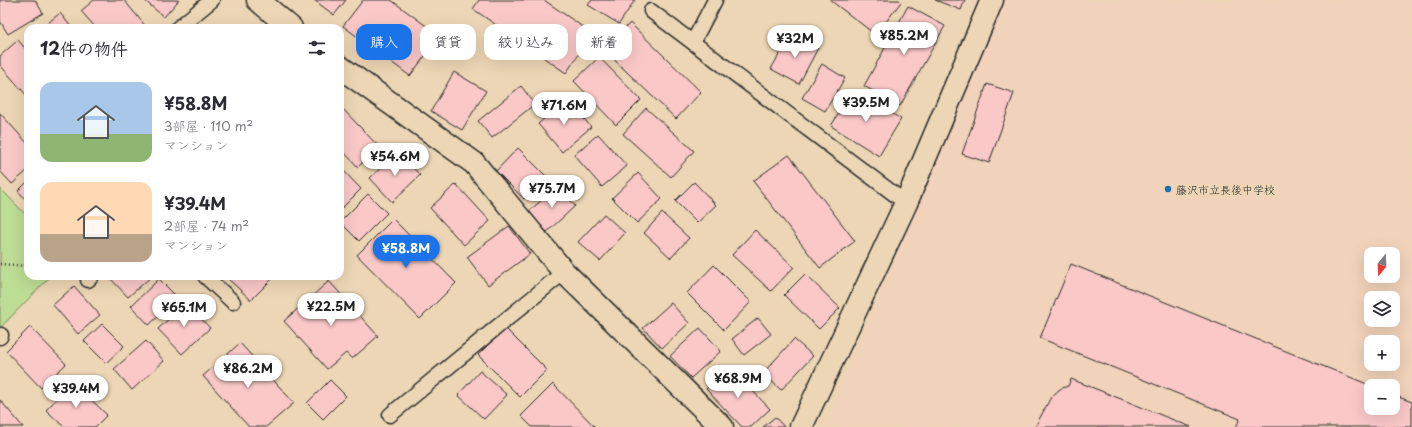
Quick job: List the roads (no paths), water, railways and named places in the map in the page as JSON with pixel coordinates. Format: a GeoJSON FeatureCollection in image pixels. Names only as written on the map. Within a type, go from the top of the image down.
{"type":"FeatureCollection","features":[{"type":"Feature","properties":{"kind":"street"},"geometry":{"type":"LineString","coordinates":[[258,0],[286,24]]}},
{"type":"Feature","properties":{"kind":"street"},"geometry":{"type":"LineString","coordinates":[[801,427],[906,202],[992,0]]}},
{"type":"Feature","properties":{"kind":"street"},"geometry":{"type":"LineString","coordinates":[[344,70],[474,163],[564,272],[722,427]]}},
{"type":"Feature","properties":{"kind":"lane"},"geometry":{"type":"LineString","coordinates":[[183,24],[212,0]]}},
{"type":"Feature","properties":{"kind":"lane"},"geometry":{"type":"LineString","coordinates":[[693,42],[715,0]]}},
{"type":"Feature","properties":{"kind":"lane"},"geometry":{"type":"LineString","coordinates":[[651,11],[906,202]]}},
{"type":"Feature","properties":{"kind":"lane"},"geometry":{"type":"LineString","coordinates":[[390,415],[564,272]]}},
{"type":"Feature","properties":{"kind":"lane"},"geometry":{"type":"LineString","coordinates":[[209,280],[233,302]]}},
{"type":"Feature","properties":{"kind":"place","name":"藤沢市立長後中学校"},"geometry":{"type":"Point","coordinates":[1168,189]}}]}
